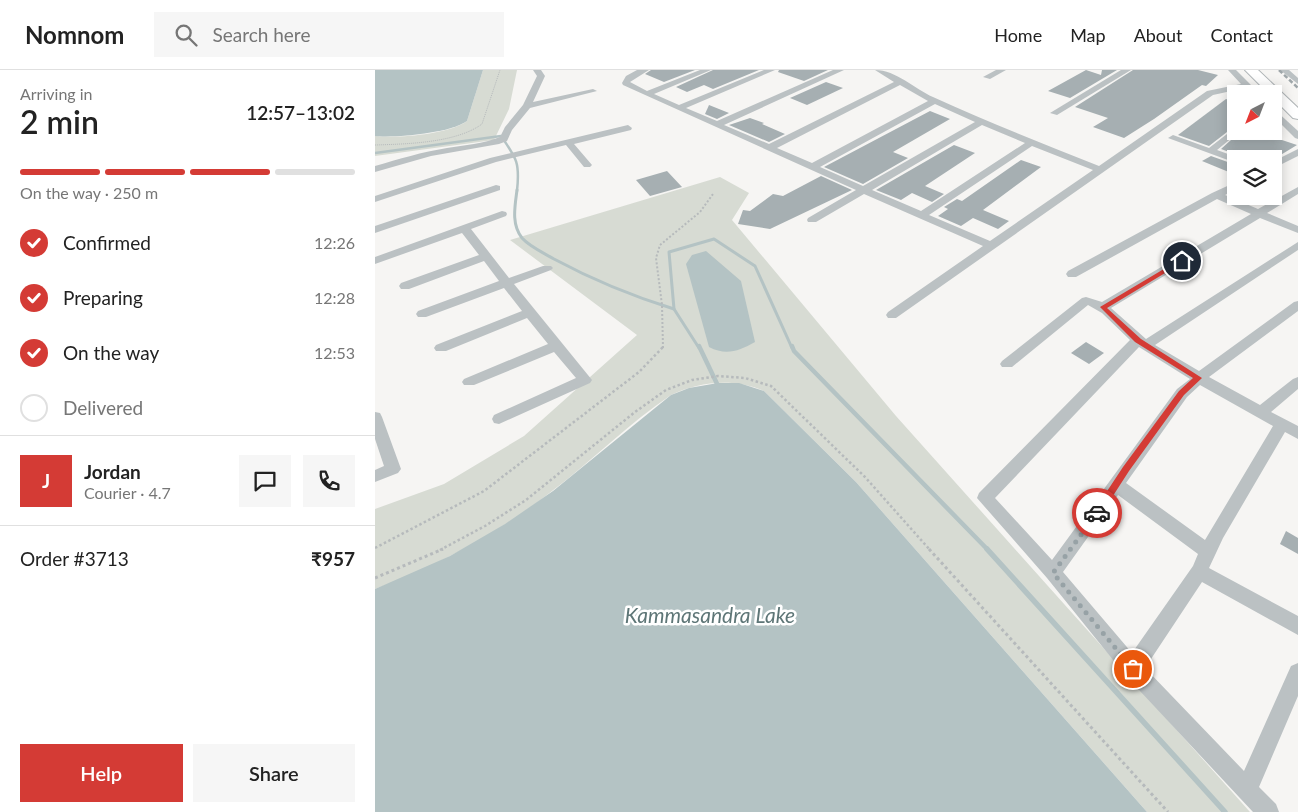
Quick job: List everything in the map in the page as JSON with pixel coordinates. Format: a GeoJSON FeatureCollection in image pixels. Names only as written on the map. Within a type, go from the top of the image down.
{"type":"FeatureCollection","features":[{"type":"Feature","properties":{"kind":"highway"},"geometry":{"type":"LineString","coordinates":[[1251,70],[1285,86],[1298,98]]}},
{"type":"Feature","properties":{"kind":"highway"},"geometry":{"type":"LineString","coordinates":[[1266,76],[1298,115]]}},
{"type":"Feature","properties":{"kind":"street"},"geometry":{"type":"LineString","coordinates":[[375,169],[432,153],[483,146],[504,139],[508,128],[527,106],[541,76],[537,70]]}},
{"type":"Feature","properties":{"kind":"street"},"geometry":{"type":"LineString","coordinates":[[645,70],[633,74],[626,83],[991,246]]}},
{"type":"Feature","properties":{"kind":"street"},"geometry":{"type":"LineString","coordinates":[[647,94],[707,70]]}},
{"type":"Feature","properties":{"kind":"street"},"geometry":{"type":"LineString","coordinates":[[679,108],[771,70]]}},
{"type":"Feature","properties":{"kind":"street"},"geometry":{"type":"LineString","coordinates":[[716,124],[840,70]]}},
{"type":"Feature","properties":{"kind":"street"},"geometry":{"type":"LineString","coordinates":[[879,70],[935,101],[981,122],[1101,170]]}},
{"type":"Feature","properties":{"kind":"street"},"geometry":{"type":"LineString","coordinates":[[987,77],[1002,70]]}},
{"type":"Feature","properties":{"kind":"street"},"geometry":{"type":"LineString","coordinates":[[1053,113],[1127,70]]}},
{"type":"Feature","properties":{"kind":"street"},"geometry":{"type":"LineString","coordinates":[[1232,70],[1247,85]]}},
{"type":"Feature","properties":{"kind":"street"},"geometry":{"type":"LineString","coordinates":[[1284,70],[1298,82]]}},
{"type":"Feature","properties":{"kind":"street"},"geometry":{"type":"LineString","coordinates":[[769,148],[900,82]]}},
{"type":"Feature","properties":{"kind":"street"},"geometry":{"type":"LineString","coordinates":[[892,315],[1210,93],[1227,89]]}},
{"type":"Feature","properties":{"kind":"street"},"geometry":{"type":"LineString","coordinates":[[527,106],[593,91]]}},
{"type":"Feature","properties":{"kind":"street"},"geometry":{"type":"LineString","coordinates":[[812,167],[935,101]]}},
{"type":"Feature","properties":{"kind":"street"},"geometry":{"type":"LineString","coordinates":[[1283,121],[1298,136]]}},
{"type":"Feature","properties":{"kind":"street"},"geometry":{"type":"LineString","coordinates":[[812,220],[866,191],[981,122]]}},
{"type":"Feature","properties":{"kind":"street"},"geometry":{"type":"LineString","coordinates":[[375,199],[493,160],[628,128]]}},
{"type":"Feature","properties":{"kind":"street"},"geometry":{"type":"LineString","coordinates":[[1173,138],[1227,157]]}},
{"type":"Feature","properties":{"kind":"street"},"geometry":{"type":"LineString","coordinates":[[1211,151],[1227,138]]}},
{"type":"Feature","properties":{"kind":"street"},"geometry":{"type":"LineString","coordinates":[[568,142],[587,165]]}},
{"type":"Feature","properties":{"kind":"street"},"geometry":{"type":"LineString","coordinates":[[922,215],[1031,142]]}},
{"type":"Feature","properties":{"kind":"street"},"geometry":{"type":"LineString","coordinates":[[483,146],[493,160]]}},
{"type":"Feature","properties":{"kind":"street"},"geometry":{"type":"LineString","coordinates":[[1282,161],[1298,152]]}},
{"type":"Feature","properties":{"kind":"street"},"geometry":{"type":"LineString","coordinates":[[375,230],[495,188]]}},
{"type":"Feature","properties":{"kind":"street"},"geometry":{"type":"LineString","coordinates":[[1072,274],[1227,189]]}},
{"type":"Feature","properties":{"kind":"street"},"geometry":{"type":"LineString","coordinates":[[1103,307],[1298,190]]}},
{"type":"Feature","properties":{"kind":"street"},"geometry":{"type":"LineString","coordinates":[[1215,195],[1298,230]]}},
{"type":"Feature","properties":{"kind":"street"},"geometry":{"type":"LineString","coordinates":[[375,261],[502,214]]}},
{"type":"Feature","properties":{"kind":"street"},"geometry":{"type":"LineString","coordinates":[[464,228],[556,346],[585,380],[499,419]]}},
{"type":"Feature","properties":{"kind":"street"},"geometry":{"type":"LineString","coordinates":[[1268,812],[1133,669],[1053,573],[985,498],[1142,343],[1298,245]]}},
{"type":"Feature","properties":{"kind":"street"},"geometry":{"type":"LineString","coordinates":[[405,286],[486,256]]}},
{"type":"Feature","properties":{"kind":"street"},"geometry":{"type":"LineString","coordinates":[[422,314],[547,268]]}},
{"type":"Feature","properties":{"kind":"street"},"geometry":{"type":"LineString","coordinates":[[1007,364],[1086,301],[1092,301],[1103,307],[1142,343],[1199,378],[1298,433]]}},
{"type":"Feature","properties":{"kind":"street"},"geometry":{"type":"LineString","coordinates":[[1053,573],[1182,393],[1199,378],[1298,305]]}},
{"type":"Feature","properties":{"kind":"street"},"geometry":{"type":"LineString","coordinates":[[441,348],[530,312]]}},
{"type":"Feature","properties":{"kind":"street"},"geometry":{"type":"LineString","coordinates":[[469,382],[556,346]]}},
{"type":"Feature","properties":{"kind":"street"},"geometry":{"type":"LineString","coordinates":[[1261,412],[1298,382]]}},
{"type":"Feature","properties":{"kind":"street"},"geometry":{"type":"LineString","coordinates":[[375,417],[393,469],[375,476]]}},
{"type":"Feature","properties":{"kind":"street"},"geometry":{"type":"LineString","coordinates":[[1133,669],[1199,571],[1216,534],[1282,424]]}},
{"type":"Feature","properties":{"kind":"street"},"geometry":{"type":"LineString","coordinates":[[1115,484],[1208,552]]}},
{"type":"Feature","properties":{"kind":"street"},"geometry":{"type":"LineString","coordinates":[[1199,571],[1298,626]]}},
{"type":"Feature","properties":{"kind":"street"},"geometry":{"type":"LineString","coordinates":[[1247,789],[1298,673]]}},
{"type":"Feature","properties":{"kind":"path"},"geometry":{"type":"LineString","coordinates":[[375,145],[459,136],[477,129],[482,124],[500,70]]}},
{"type":"Feature","properties":{"kind":"path"},"geometry":{"type":"LineString","coordinates":[[375,578],[446,548],[499,517],[546,485],[665,390],[686,381],[701,378],[731,376],[752,378],[771,386],[865,477],[1011,641],[1168,812]]}},
{"type":"Feature","properties":{"kind":"shaded area"},"geometry":{"type":"Polygon","coordinates":[[[483,70],[517,70],[509,109],[494,140],[375,156],[375,136],[408,136],[433,133],[455,127],[467,121],[483,70]]]}},
{"type":"Feature","properties":{"kind":"shaded area"},"geometry":{"type":"Polygon","coordinates":[[[720,177],[749,193],[732,220],[896,416],[1250,812],[1147,812],[856,482],[764,391],[753,387],[729,383],[706,384],[671,395],[640,418],[567,479],[511,521],[445,559],[375,589],[375,509],[444,484],[524,436],[637,335],[510,240],[720,177]]]}},
{"type":"Feature","properties":{"kind":"water"},"geometry":{"type":"Polygon","coordinates":[[[375,70],[483,70],[467,121],[449,129],[436,132],[375,136],[375,70]]]}},
{"type":"Feature","properties":{"kind":"water"},"geometry":{"type":"Polygon","coordinates":[[[706,251],[741,281],[755,342],[738,350],[727,352],[709,347],[686,264],[692,255],[706,251]]]}},
{"type":"Feature","properties":{"kind":"water","name":"Kammasandra Lake"},"geometry":{"type":"Polygon","coordinates":[[[718,383],[739,383],[764,391],[856,482],[1147,812],[375,812],[375,589],[450,556],[505,524],[553,491],[671,395],[689,388],[718,383]]]}},
{"type":"Feature","properties":{"kind":"building"},"geometry":{"type":"Polygon","coordinates":[[[651,70],[695,70],[664,82],[645,74],[651,70]]]}},
{"type":"Feature","properties":{"kind":"building"},"geometry":{"type":"Polygon","coordinates":[[[713,70],[759,70],[713,89],[704,85],[687,92],[676,87],[713,70]]]}},
{"type":"Feature","properties":{"kind":"building"},"geometry":{"type":"Polygon","coordinates":[[[779,70],[828,70],[804,81],[778,72],[779,70]]]}},
{"type":"Feature","properties":{"kind":"building"},"geometry":{"type":"Polygon","coordinates":[[[1086,70],[1101,75],[1102,70],[1117,70],[1070,98],[1048,91],[1086,70]]]}},
{"type":"Feature","properties":{"kind":"building"},"geometry":{"type":"Polygon","coordinates":[[[1133,70],[1198,70],[1218,75],[1206,86],[1202,85],[1124,138],[1093,127],[1108,118],[1075,107],[1133,70]]]}},
{"type":"Feature","properties":{"kind":"building"},"geometry":{"type":"Polygon","coordinates":[[[826,82],[843,88],[807,105],[790,98],[826,82]]]}},
{"type":"Feature","properties":{"kind":"building"},"geometry":{"type":"Polygon","coordinates":[[[1227,99],[1227,132],[1209,146],[1178,135],[1227,99]]]}},
{"type":"Feature","properties":{"kind":"building"},"geometry":{"type":"Polygon","coordinates":[[[709,105],[729,113],[717,119],[705,114],[709,105]]]}},
{"type":"Feature","properties":{"kind":"building"},"geometry":{"type":"Polygon","coordinates":[[[930,111],[950,119],[893,152],[908,158],[863,184],[824,167],[930,111]]]}},
{"type":"Feature","properties":{"kind":"building"},"geometry":{"type":"Polygon","coordinates":[[[750,118],[785,134],[769,142],[729,125],[750,118]]]}},
{"type":"Feature","properties":{"kind":"building"},"geometry":{"type":"Polygon","coordinates":[[[1231,140],[1282,140],[1297,145],[1282,154],[1282,150],[1227,151],[1221,149],[1231,140]]]}},
{"type":"Feature","properties":{"kind":"building"},"geometry":{"type":"Polygon","coordinates":[[[954,145],[975,153],[925,186],[944,194],[932,202],[912,193],[901,200],[876,190],[954,145]]]}},
{"type":"Feature","properties":{"kind":"building"},"geometry":{"type":"Polygon","coordinates":[[[1211,156],[1227,162],[1227,171],[1202,161],[1211,156]]]}},
{"type":"Feature","properties":{"kind":"building"},"geometry":{"type":"Polygon","coordinates":[[[1021,160],[1041,167],[983,210],[1009,221],[998,229],[973,218],[961,226],[938,216],[948,209],[944,207],[957,199],[962,201],[1021,160]]]}},
{"type":"Feature","properties":{"kind":"building"},"geometry":{"type":"Polygon","coordinates":[[[667,171],[682,187],[650,196],[636,180],[667,171]]]}},
{"type":"Feature","properties":{"kind":"building"},"geometry":{"type":"Polygon","coordinates":[[[821,176],[852,190],[770,229],[738,224],[743,210],[750,211],[773,194],[783,196],[821,176]]]}},
{"type":"Feature","properties":{"kind":"building"},"geometry":{"type":"Polygon","coordinates":[[[1086,342],[1104,353],[1089,364],[1071,353],[1086,342]]]}},
{"type":"Feature","properties":{"kind":"building"},"geometry":{"type":"Polygon","coordinates":[[[1286,531],[1298,538],[1298,554],[1280,544],[1286,531]]]}},
{"type":"Feature","properties":{"kind":"waterway"},"geometry":{"type":"LineString","coordinates":[[375,153],[501,136],[511,150],[516,162],[518,174],[517,191]]}},
{"type":"Feature","properties":{"kind":"waterway"},"geometry":{"type":"LineString","coordinates":[[517,190],[515,202],[516,227],[522,238],[529,244],[537,250],[598,281],[674,309]]}},
{"type":"Feature","properties":{"kind":"waterway"},"geometry":{"type":"LineString","coordinates":[[674,309],[669,252],[714,239],[755,266],[792,348]]}},
{"type":"Feature","properties":{"kind":"waterway"},"geometry":{"type":"LineString","coordinates":[[674,309],[699,348]]}},
{"type":"Feature","properties":{"kind":"waterway"},"geometry":{"type":"LineString","coordinates":[[699,346],[719,388]]}},
{"type":"Feature","properties":{"kind":"waterway"},"geometry":{"type":"LineString","coordinates":[[792,346],[794,351],[988,550]]}},
{"type":"Feature","properties":{"kind":"waterway"},"geometry":{"type":"LineString","coordinates":[[987,549],[1225,812]]}},
{"type":"Feature","properties":{"kind":"railway"},"geometry":{"type":"LineString","coordinates":[[1279,70],[1298,88]]}},
{"type":"Feature","properties":{"kind":"way so far"},"geometry":{"type":"LineString","coordinates":[[1097,513],[1053,573],[1133,669]]}},
{"type":"Feature","properties":{"kind":"route"},"geometry":{"type":"LineString","coordinates":[[1097,513],[1126,469],[1182,393],[1199,378],[1138,340],[1125,330],[1103,307],[1182,261]]}}]}
